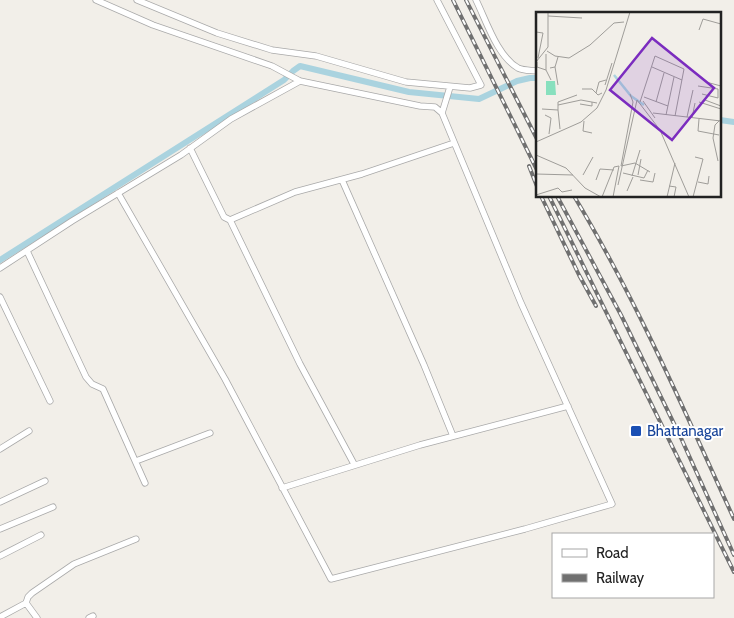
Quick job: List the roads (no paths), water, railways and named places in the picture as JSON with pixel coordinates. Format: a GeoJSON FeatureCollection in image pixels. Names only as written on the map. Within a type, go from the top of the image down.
{"type":"FeatureCollection","features":[{"type":"Feature","properties":{"kind":"street"},"geometry":{"type":"LineString","coordinates":[[96,0],[153,25],[242,55],[284,72],[299,81],[420,106],[435,107],[442,113],[521,303],[612,504],[525,530],[331,579],[225,379],[118,193]]}},
{"type":"Feature","properties":{"kind":"street"},"geometry":{"type":"LineString","coordinates":[[137,0],[218,33],[272,50],[316,56],[406,82],[470,88],[481,85],[437,0]]}},
{"type":"Feature","properties":{"kind":"street"},"geometry":{"type":"LineString","coordinates":[[476,0],[498,46],[511,63],[521,69],[536,72]]}},
{"type":"Feature","properties":{"kind":"street"},"geometry":{"type":"LineString","coordinates":[[0,268],[190,148],[232,119],[299,81]]}},
{"type":"Feature","properties":{"kind":"street"},"geometry":{"type":"LineString","coordinates":[[442,113],[450,87]]}},
{"type":"Feature","properties":{"kind":"street"},"geometry":{"type":"LineString","coordinates":[[230,220],[295,192],[342,180],[454,143]]}},
{"type":"Feature","properties":{"kind":"street"},"geometry":{"type":"LineString","coordinates":[[190,148],[224,217],[230,220],[300,364],[354,464]]}},
{"type":"Feature","properties":{"kind":"street"},"geometry":{"type":"LineString","coordinates":[[342,180],[454,436]]}},
{"type":"Feature","properties":{"kind":"street"},"geometry":{"type":"LineString","coordinates":[[27,250],[86,377],[92,384],[103,389],[145,483]]}},
{"type":"Feature","properties":{"kind":"street"},"geometry":{"type":"LineString","coordinates":[[0,297],[50,400]]}},
{"type":"Feature","properties":{"kind":"street"},"geometry":{"type":"LineString","coordinates":[[282,488],[354,464],[568,406]]}},
{"type":"Feature","properties":{"kind":"street"},"geometry":{"type":"LineString","coordinates":[[0,449],[29,431]]}},
{"type":"Feature","properties":{"kind":"street"},"geometry":{"type":"LineString","coordinates":[[136,461],[210,432]]}},
{"type":"Feature","properties":{"kind":"street"},"geometry":{"type":"LineString","coordinates":[[0,502],[45,481]]}},
{"type":"Feature","properties":{"kind":"street"},"geometry":{"type":"LineString","coordinates":[[0,530],[53,507]]}},
{"type":"Feature","properties":{"kind":"street"},"geometry":{"type":"LineString","coordinates":[[0,556],[41,535]]}},
{"type":"Feature","properties":{"kind":"street"},"geometry":{"type":"LineString","coordinates":[[0,617],[26,603],[32,593],[74,564],[136,538]]}},
{"type":"Feature","properties":{"kind":"street"},"geometry":{"type":"LineString","coordinates":[[26,603],[37,618]]}},
{"type":"Feature","properties":{"kind":"waterway"},"geometry":{"type":"LineString","coordinates":[[0,260],[284,80],[300,66],[409,92],[479,99],[517,81],[536,78]]}},
{"type":"Feature","properties":{"kind":"waterway"},"geometry":{"type":"LineString","coordinates":[[722,120],[734,122]]}},
{"type":"Feature","properties":{"kind":"railway"},"geometry":{"type":"LineString","coordinates":[[453,0],[536,168]]}},
{"type":"Feature","properties":{"kind":"railway"},"geometry":{"type":"LineString","coordinates":[[466,0],[536,137]]}},
{"type":"Feature","properties":{"kind":"railway"},"geometry":{"type":"LineString","coordinates":[[529,166],[536,184]]}},
{"type":"Feature","properties":{"kind":"railway"},"geometry":{"type":"LineString","coordinates":[[542,198],[596,306]]}},
{"type":"Feature","properties":{"kind":"railway"},"geometry":{"type":"LineString","coordinates":[[550,198],[734,572]]}},
{"type":"Feature","properties":{"kind":"railway"},"geometry":{"type":"LineString","coordinates":[[558,198],[621,315],[681,438],[734,555]]}},
{"type":"Feature","properties":{"kind":"railway"},"geometry":{"type":"LineString","coordinates":[[575,198],[639,315],[734,519]]}},
{"type":"Feature","properties":{"kind":"place","name":"Bhattanagar"},"geometry":{"type":"Point","coordinates":[636,431]}}]}
